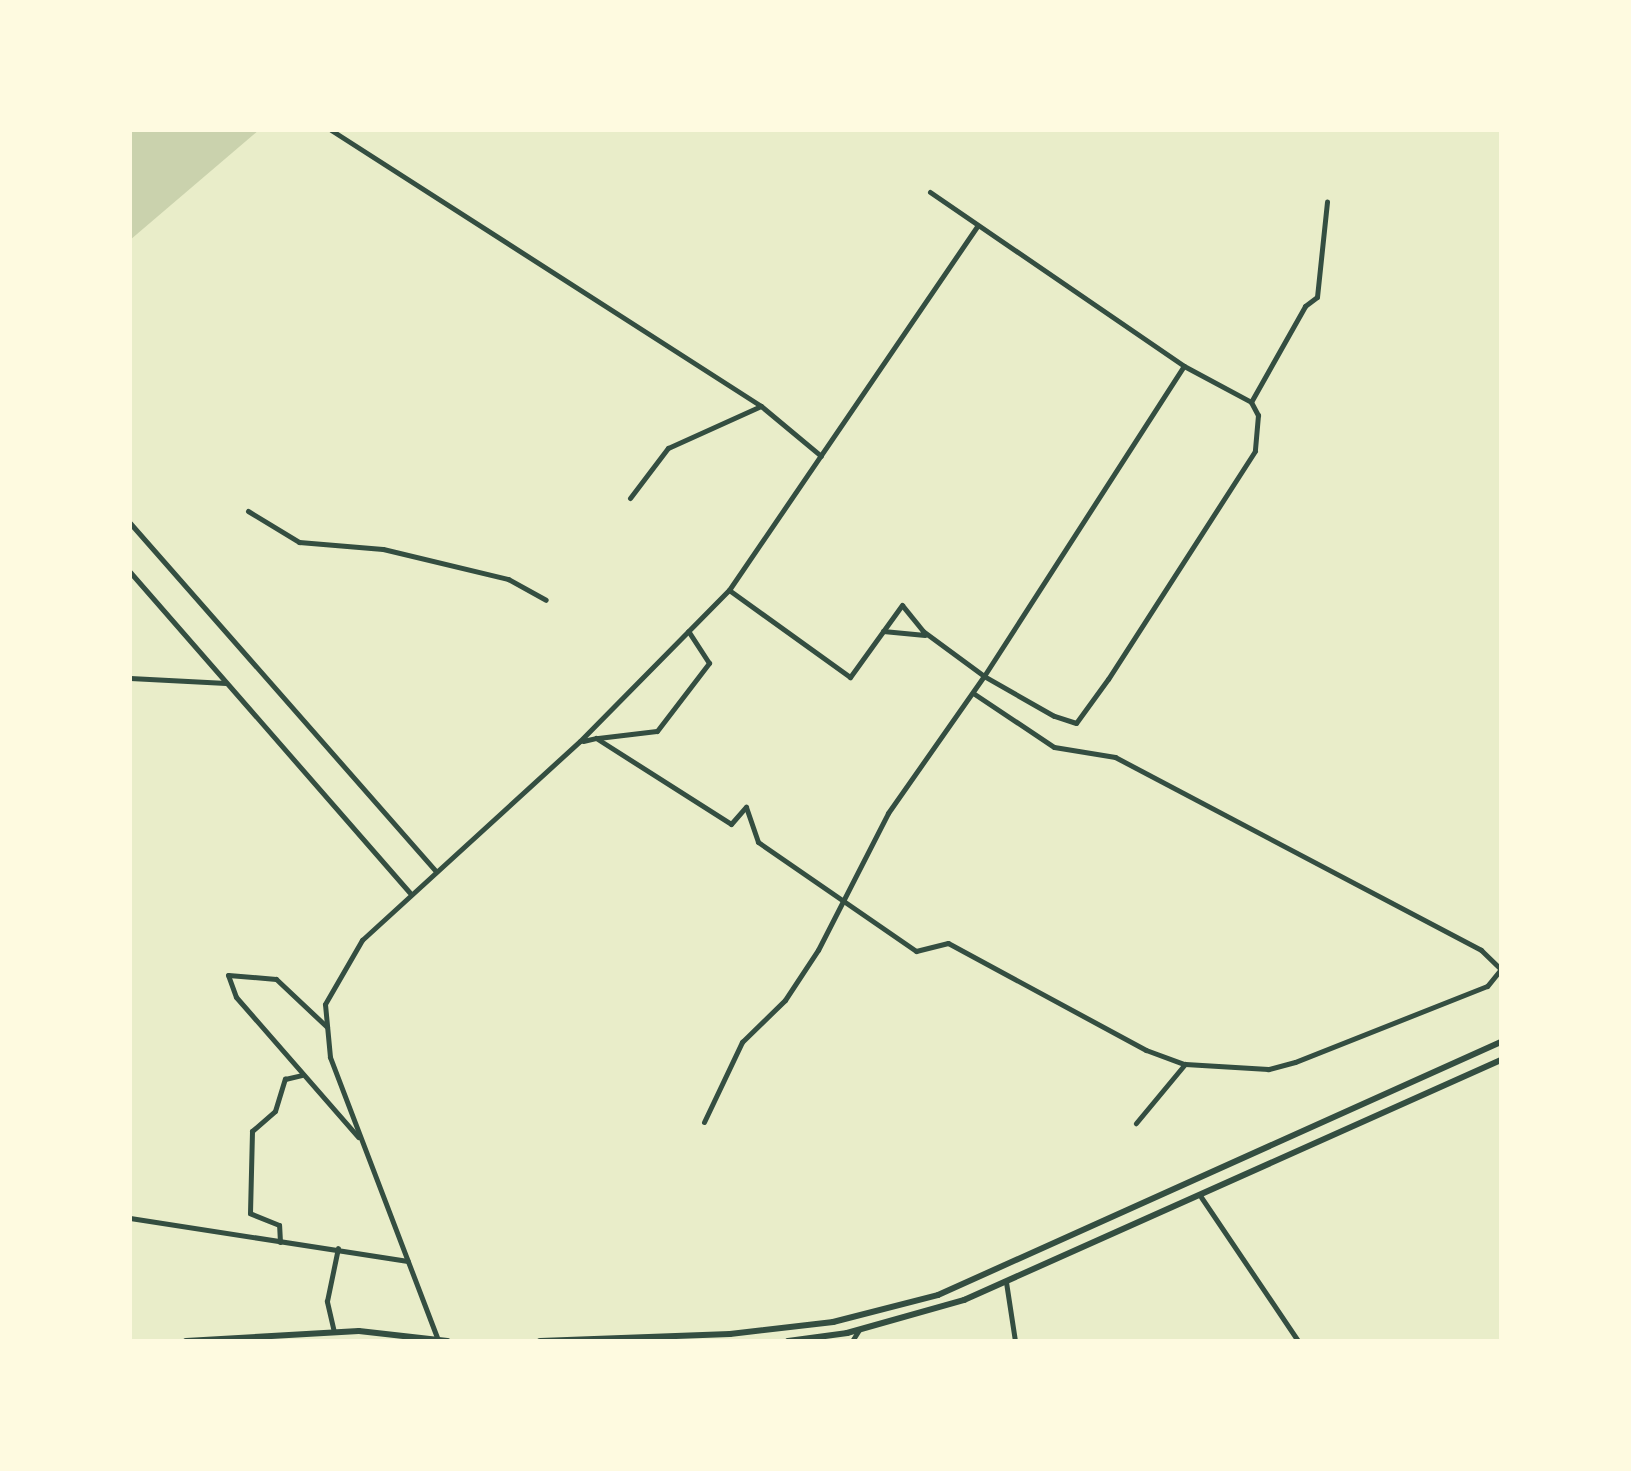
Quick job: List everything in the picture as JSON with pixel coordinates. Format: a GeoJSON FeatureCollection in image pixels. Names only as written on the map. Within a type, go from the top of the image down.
{"type":"FeatureCollection","features":[{"type":"Feature","properties":{"kind":"main road"},"geometry":{"type":"LineString","coordinates":[[540,1341],[730,1334],[833,1322],[938,1295],[1501,1042]]}},
{"type":"Feature","properties":{"kind":"main road"},"geometry":{"type":"LineString","coordinates":[[788,1341],[859,1330],[1006,1282],[1501,1060]]}},
{"type":"Feature","properties":{"kind":"main road"},"geometry":{"type":"LineString","coordinates":[[1303,1132],[1312,1137],[1311,1146]]}},
{"type":"Feature","properties":{"kind":"main road"},"geometry":{"type":"LineString","coordinates":[[1266,1148],[1274,1163]]}},
{"type":"Feature","properties":{"kind":"main road"},"geometry":{"type":"LineString","coordinates":[[1182,1188],[1189,1202]]}},
{"type":"Feature","properties":{"kind":"main road"},"geometry":{"type":"LineString","coordinates":[[186,1341],[334,1332],[446,1341]]}},
{"type":"Feature","properties":{"kind":"street"},"geometry":{"type":"LineString","coordinates":[[331,130],[762,406],[822,456]]}},
{"type":"Feature","properties":{"kind":"street"},"geometry":{"type":"LineString","coordinates":[[729,590],[850,676],[902,605],[928,635],[984,676],[1076,722],[1255,451],[1258,415],[1251,402],[1184,366],[930,192]]}},
{"type":"Feature","properties":{"kind":"street"},"geometry":{"type":"LineString","coordinates":[[1251,402],[1305,306],[1317,298],[1327,202]]}},
{"type":"Feature","properties":{"kind":"street"},"geometry":{"type":"LineString","coordinates":[[438,1340],[330,1057],[325,1004],[362,940],[409,892],[580,742],[729,590],[977,227]]}},
{"type":"Feature","properties":{"kind":"street"},"geometry":{"type":"LineString","coordinates":[[704,1122],[742,1042],[785,1000],[844,903],[888,813],[973,693],[1184,366]]}},
{"type":"Feature","properties":{"kind":"street"},"geometry":{"type":"LineString","coordinates":[[630,498],[668,448],[762,406]]}},
{"type":"Feature","properties":{"kind":"street"},"geometry":{"type":"LineString","coordinates":[[248,511],[299,542],[383,549],[525,584],[546,600]]}},
{"type":"Feature","properties":{"kind":"street"},"geometry":{"type":"LineString","coordinates":[[130,523],[436,870]]}},
{"type":"Feature","properties":{"kind":"street"},"geometry":{"type":"LineString","coordinates":[[130,572],[409,892]]}},
{"type":"Feature","properties":{"kind":"street"},"geometry":{"type":"LineString","coordinates":[[580,742],[657,731],[709,663],[688,630]]}},
{"type":"Feature","properties":{"kind":"street"},"geometry":{"type":"LineString","coordinates":[[883,631],[928,635]]}},
{"type":"Feature","properties":{"kind":"street"},"geometry":{"type":"LineString","coordinates":[[130,678],[226,683]]}},
{"type":"Feature","properties":{"kind":"street"},"geometry":{"type":"LineString","coordinates":[[596,738],[731,824],[746,807],[758,842],[916,951],[948,943],[1146,1050],[1185,1064],[1268,1069],[1295,1062],[1487,986],[1501,969],[1481,950],[1116,757],[1054,747],[973,693]]}},
{"type":"Feature","properties":{"kind":"street"},"geometry":{"type":"LineString","coordinates":[[327,1027],[276,979],[228,976],[236,996],[361,1138]]}},
{"type":"Feature","properties":{"kind":"street"},"geometry":{"type":"LineString","coordinates":[[1136,1123],[1185,1064]]}},
{"type":"Feature","properties":{"kind":"street"},"geometry":{"type":"LineString","coordinates":[[280,1242],[279,1225],[250,1213],[252,1131],[275,1111],[288,1076],[302,1075]]}},
{"type":"Feature","properties":{"kind":"street"},"geometry":{"type":"LineString","coordinates":[[1200,1197],[1298,1341]]}},
{"type":"Feature","properties":{"kind":"street"},"geometry":{"type":"LineString","coordinates":[[130,1218],[408,1261]]}},
{"type":"Feature","properties":{"kind":"street"},"geometry":{"type":"LineString","coordinates":[[334,1332],[326,1302],[338,1248]]}},
{"type":"Feature","properties":{"kind":"street"},"geometry":{"type":"LineString","coordinates":[[1006,1282],[1015,1341]]}},
{"type":"Feature","properties":{"kind":"street"},"geometry":{"type":"LineString","coordinates":[[852,1341],[859,1330]]}},
{"type":"Feature","properties":{"kind":"green space"},"geometry":{"type":"Polygon","coordinates":[[[130,130],[259,130],[130,240],[130,130]]]}}]}
